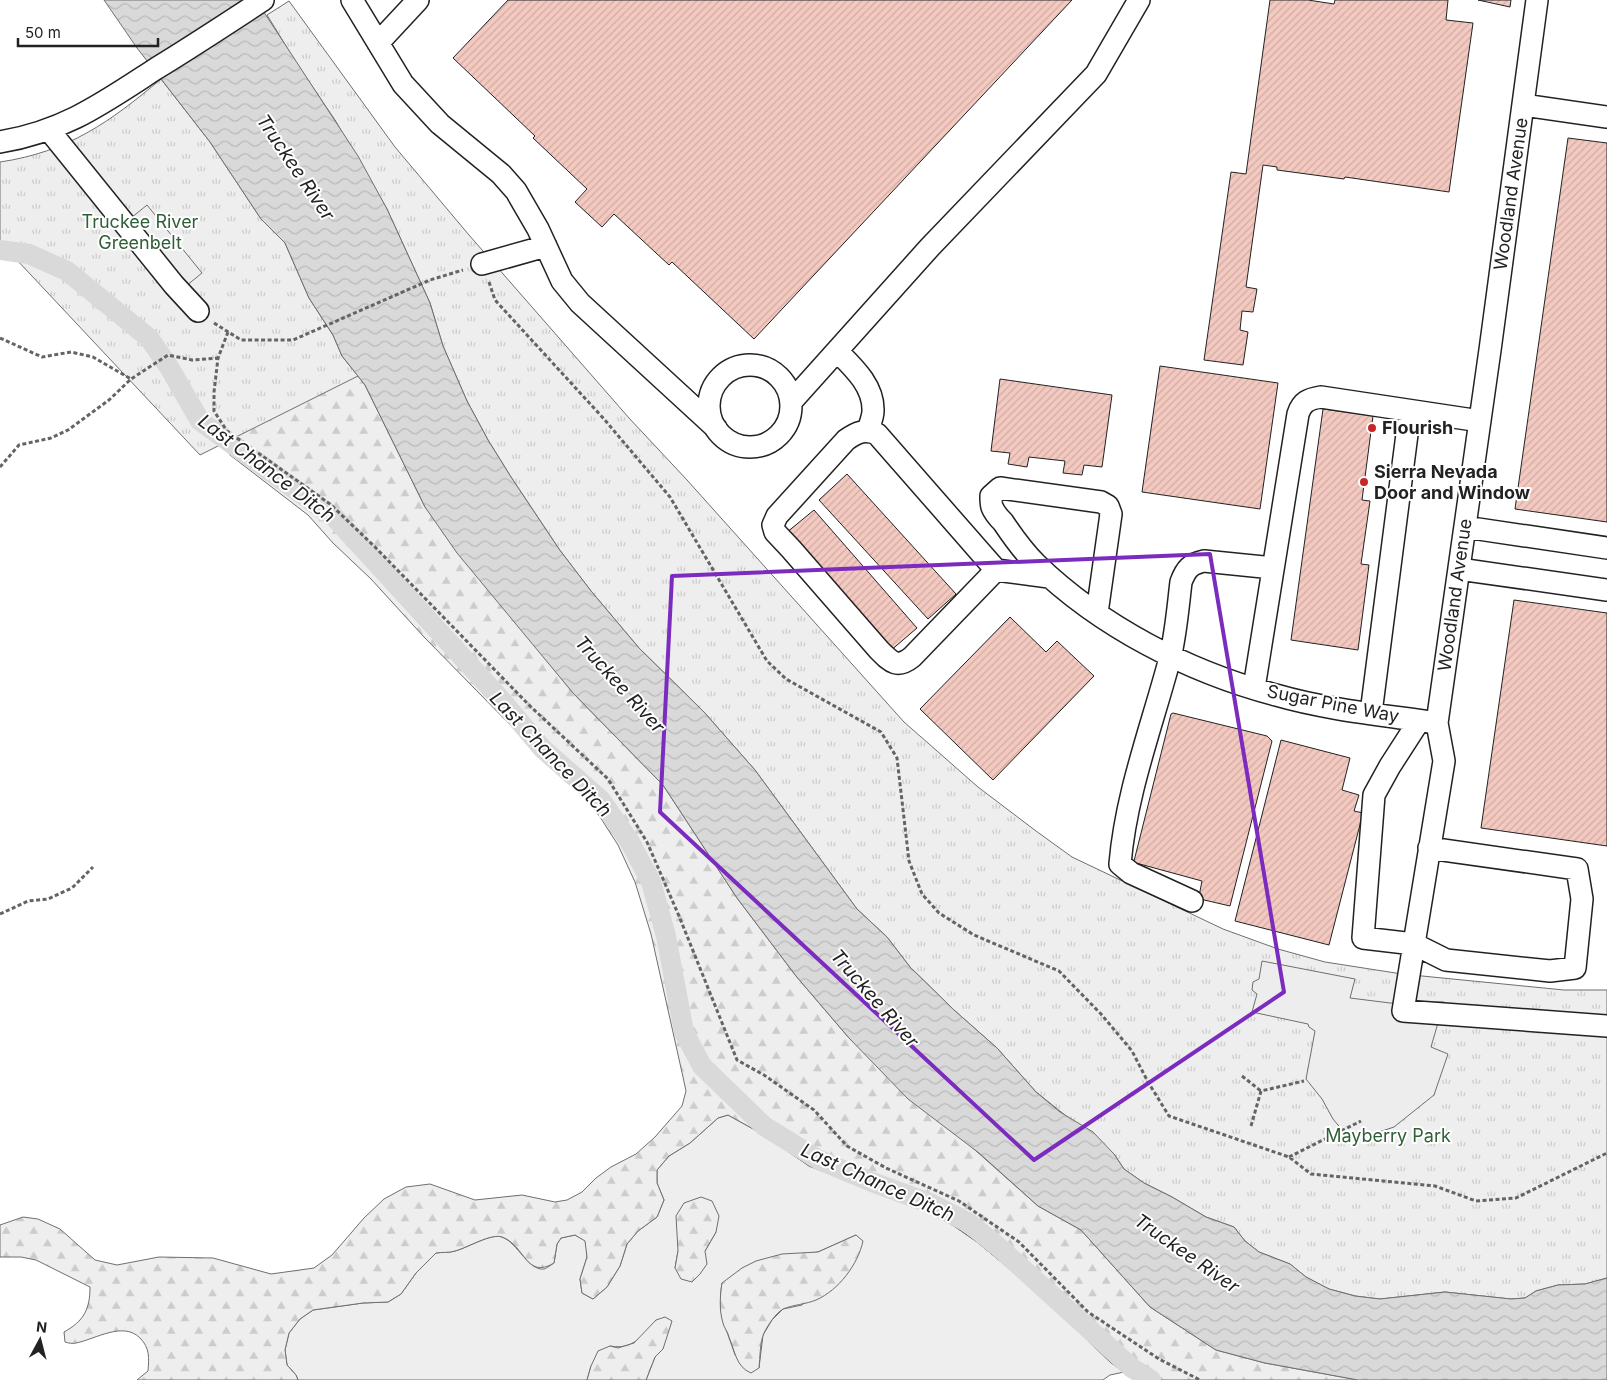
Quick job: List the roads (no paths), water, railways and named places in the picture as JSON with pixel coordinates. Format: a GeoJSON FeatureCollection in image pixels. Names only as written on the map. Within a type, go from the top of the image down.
{"type":"FeatureCollection","features":[{"type":"Feature","properties":{"kind":"street"},"geometry":{"type":"LineString","coordinates":[[0,142],[23,138],[49,130],[88,113],[263,0]]}},
{"type":"Feature","properties":{"kind":"street"},"geometry":{"type":"LineString","coordinates":[[352,0],[403,84],[440,124],[501,174],[516,191],[528,210],[562,281],[580,303],[727,439],[744,446],[757,446],[768,442],[780,434],[786,426],[791,411],[791,402],[785,384],[769,369],[755,365],[745,365],[733,369],[718,380],[710,397],[710,414],[716,428]]}},
{"type":"Feature","properties":{"kind":"street"},"geometry":{"type":"LineString","coordinates":[[378,43],[418,0]]}},
{"type":"Feature","properties":{"kind":"street"},"geometry":{"type":"LineString","coordinates":[[791,402],[930,247],[1096,74],[1139,0]]}},
{"type":"Feature","properties":{"kind":"street","name":"Woodland Avenue"},"geometry":{"type":"LineString","coordinates":[[1537,0],[1459,568],[1428,722],[1444,761],[1403,1011],[1607,1026]]}},
{"type":"Feature","properties":{"kind":"street"},"geometry":{"type":"LineString","coordinates":[[1523,105],[1607,117]]}},
{"type":"Feature","properties":{"kind":"street"},"geometry":{"type":"LineString","coordinates":[[49,130],[174,285],[198,311]]}},
{"type":"Feature","properties":{"kind":"street"},"geometry":{"type":"LineString","coordinates":[[482,264],[546,246]]}},
{"type":"Feature","properties":{"kind":"street"},"geometry":{"type":"LineString","coordinates":[[838,351],[859,373],[873,401],[873,413],[868,430]]}},
{"type":"Feature","properties":{"kind":"street"},"geometry":{"type":"LineString","coordinates":[[1254,688],[1298,414],[1302,404],[1311,399],[1321,397],[1480,421]]}},
{"type":"Feature","properties":{"kind":"street"},"geometry":{"type":"LineString","coordinates":[[1371,713],[1410,411]]}},
{"type":"Feature","properties":{"kind":"street"},"geometry":{"type":"LineString","coordinates":[[996,570],[912,657],[898,664],[890,661],[879,650],[775,532],[773,525],[777,516],[846,440],[855,433],[868,430],[877,434],[996,570],[1049,577]]}},
{"type":"Feature","properties":{"kind":"street","name":"Sugar Pine Way"},"geometry":{"type":"LineString","coordinates":[[1097,612],[1111,514],[1108,506],[1102,502],[1000,488],[991,496],[991,506],[1024,553],[1049,577],[1097,612],[1127,632],[1170,656],[1225,679],[1276,696],[1318,705],[1428,722]]}},
{"type":"Feature","properties":{"kind":"street"},"geometry":{"type":"LineString","coordinates":[[1465,527],[1607,548]]}},
{"type":"Feature","properties":{"kind":"street"},"geometry":{"type":"LineString","coordinates":[[1192,901],[1131,873],[1120,864],[1123,833],[1143,750],[1170,656],[1181,582],[1185,571],[1193,563],[1204,561],[1273,568]]}},
{"type":"Feature","properties":{"kind":"street"},"geometry":{"type":"LineString","coordinates":[[1459,568],[1607,590]]}},
{"type":"Feature","properties":{"kind":"street"},"geometry":{"type":"LineString","coordinates":[[1428,722],[1390,766],[1374,795],[1363,938],[1414,944],[1446,960],[1550,971],[1575,968],[1582,899],[1577,869],[1429,848]]}},
{"type":"Feature","properties":{"kind":"water","name":"Truckee River"},"geometry":{"type":"Polygon","coordinates":[[[104,0],[256,0],[358,156],[387,209],[430,303],[443,346],[467,401],[511,477],[559,549],[591,591],[639,648],[704,712],[755,770],[857,909],[887,937],[910,967],[997,1048],[1036,1092],[1060,1112],[1093,1132],[1114,1154],[1124,1169],[1144,1183],[1206,1217],[1234,1227],[1245,1241],[1259,1252],[1290,1264],[1306,1277],[1329,1289],[1355,1296],[1380,1299],[1445,1292],[1511,1299],[1525,1298],[1536,1291],[1558,1285],[1585,1284],[1607,1278],[1607,1380],[1358,1380],[1265,1363],[1216,1350],[1150,1307],[1081,1230],[1038,1206],[979,1153],[908,1099],[849,1038],[796,976],[737,898],[663,785],[573,693],[457,553],[425,507],[365,385],[342,356],[333,335],[309,298],[285,243],[261,219],[210,142],[137,48],[104,0]]]}},
{"type":"Feature","properties":{"kind":"waterway","name":"Last Chance Ditch"},"geometry":{"type":"LineString","coordinates":[[0,250],[29,254],[67,271],[149,338],[169,367],[200,421],[336,519],[497,695],[543,749],[601,800],[630,842],[651,882],[666,936],[684,1032],[702,1066],[764,1126],[819,1160],[932,1204],[969,1223],[1002,1250],[1132,1368],[1151,1380]]}},
{"type":"Feature","properties":{"kind":"place","name":"Flourish"},"geometry":{"type":"Point","coordinates":[1372,428]}},
{"type":"Feature","properties":{"kind":"place","name":"Sierra Nevada Door and Window"},"geometry":{"type":"Point","coordinates":[1364,482]}},
{"type":"Feature","properties":{"kind":"park label","name":"Truckee River Greenbelt"},"geometry":{"type":"Point","coordinates":[140,232]}},
{"type":"Feature","properties":{"kind":"park label","name":"Mayberry Park"},"geometry":{"type":"Point","coordinates":[1388,1136]}}]}
